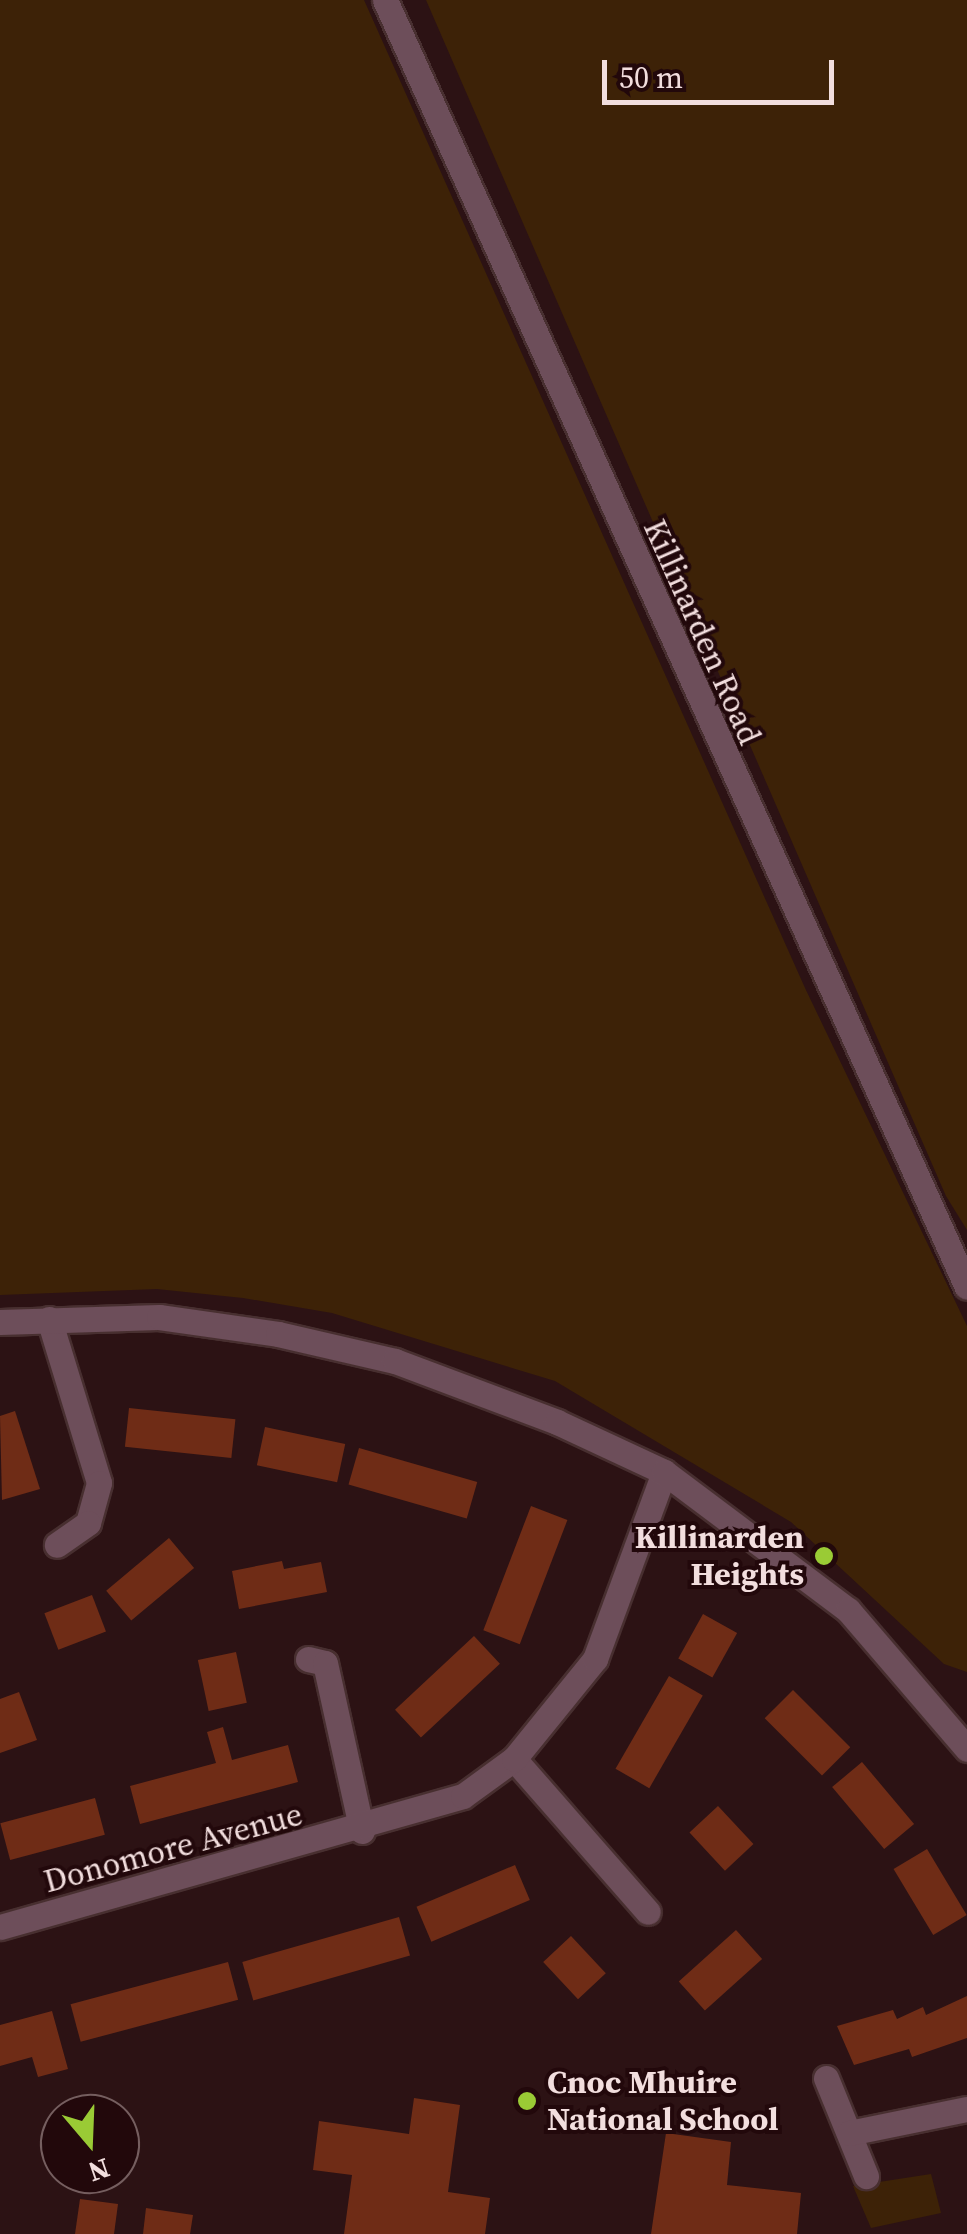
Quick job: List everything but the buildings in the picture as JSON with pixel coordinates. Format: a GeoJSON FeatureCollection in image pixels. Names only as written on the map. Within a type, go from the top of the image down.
{"type":"FeatureCollection","features":[{"type":"Feature","properties":{"kind":"street","name":"Killinarden Road"},"geometry":{"type":"LineString","coordinates":[[385,0],[967,1288]]}},
{"type":"Feature","properties":{"kind":"street"},"geometry":{"type":"LineString","coordinates":[[50,1318],[100,1483],[88,1523],[57,1544]]}},
{"type":"Feature","properties":{"kind":"street"},"geometry":{"type":"LineString","coordinates":[[0,1322],[160,1318],[395,1361],[664,1472],[848,1610],[965,1741]]}},
{"type":"Feature","properties":{"kind":"street","name":"Donomore Avenue"},"geometry":{"type":"LineString","coordinates":[[0,1927],[362,1831],[463,1796],[514,1759],[596,1659],[664,1472]]}},
{"type":"Feature","properties":{"kind":"street"},"geometry":{"type":"LineString","coordinates":[[308,1659],[325,1663],[362,1831]]}},
{"type":"Feature","properties":{"kind":"street"},"geometry":{"type":"LineString","coordinates":[[514,1759],[648,1912]]}},
{"type":"Feature","properties":{"kind":"street"},"geometry":{"type":"LineString","coordinates":[[826,2078],[866,2176]]}},
{"type":"Feature","properties":{"kind":"street"},"geometry":{"type":"LineString","coordinates":[[848,2132],[967,2109]]}},
{"type":"Feature","properties":{"kind":"shaded area"},"geometry":{"type":"Polygon","coordinates":[[[0,0],[364,0],[805,988],[967,1326],[967,1672],[944,1664],[791,1522],[555,1381],[332,1313],[243,1298],[157,1289],[0,1295],[0,0]]]}},
{"type":"Feature","properties":{"kind":"shaded area"},"geometry":{"type":"Polygon","coordinates":[[[426,0],[967,0],[967,1230],[946,1196],[426,0]]]}},
{"type":"Feature","properties":{"kind":"shaded area"},"geometry":{"type":"Polygon","coordinates":[[[931,2174],[941,2213],[871,2228],[853,2186],[931,2174]]]}},
{"type":"Feature","properties":{"kind":"place","name":"Killinarden Heights"},"geometry":{"type":"Point","coordinates":[824,1556]}},
{"type":"Feature","properties":{"kind":"place","name":"Cnoc Mhuire National School"},"geometry":{"type":"Point","coordinates":[527,2101]}}]}
